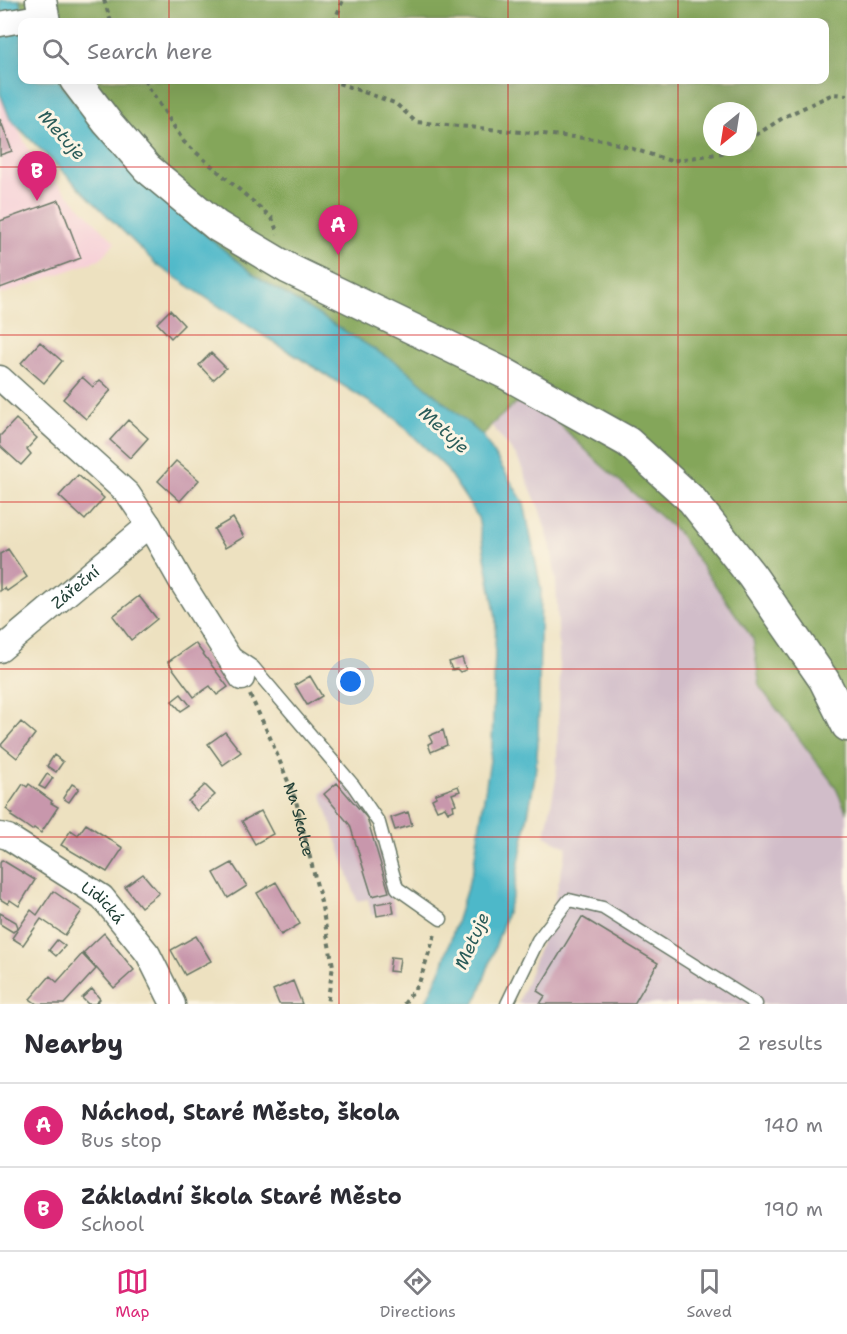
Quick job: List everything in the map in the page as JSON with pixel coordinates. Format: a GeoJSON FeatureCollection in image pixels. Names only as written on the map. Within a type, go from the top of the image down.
{"type":"FeatureCollection","features":[{"type":"Feature","properties":{"kind":"street"},"geometry":{"type":"LineString","coordinates":[[23,18],[39,14]]}},
{"type":"Feature","properties":{"kind":"street"},"geometry":{"type":"LineString","coordinates":[[0,24],[18,19]]}},
{"type":"Feature","properties":{"kind":"street"},"geometry":{"type":"LineString","coordinates":[[78,84],[106,122],[147,168],[217,226],[289,269],[506,374],[628,442],[692,500],[752,576],[824,680],[847,726]]}},
{"type":"Feature","properties":{"kind":"street"},"geometry":{"type":"LineString","coordinates":[[0,378],[128,494],[242,678]]}},
{"type":"Feature","properties":{"kind":"street","name":"Zářeční"},"geometry":{"type":"LineString","coordinates":[[1,647],[149,525]]}},
{"type":"Feature","properties":{"kind":"street","name":"Lidická"},"geometry":{"type":"LineString","coordinates":[[0,835],[8,837],[102,897],[148,954],[173,1004]]}},
{"type":"Feature","properties":{"kind":"lane"},"geometry":{"type":"LineString","coordinates":[[221,645],[253,667],[353,785],[379,823],[396,888],[441,919]]}},
{"type":"Feature","properties":{"kind":"lane"},"geometry":{"type":"LineString","coordinates":[[507,1004],[538,940],[569,900],[603,908],[756,1004]]}},
{"type":"Feature","properties":{"kind":"path"},"geometry":{"type":"LineString","coordinates":[[104,0],[110,18]]}},
{"type":"Feature","properties":{"kind":"path"},"geometry":{"type":"LineString","coordinates":[[336,18],[343,0]]}},
{"type":"Feature","properties":{"kind":"path"},"geometry":{"type":"LineString","coordinates":[[147,84],[184,142],[272,218],[289,269]]}},
{"type":"Feature","properties":{"kind":"path"},"geometry":{"type":"LineString","coordinates":[[341,84],[395,103],[416,122],[605,140],[671,161],[703,156]]}},
{"type":"Feature","properties":{"kind":"path"},"geometry":{"type":"LineString","coordinates":[[757,134],[786,116],[833,94],[847,95]]}},
{"type":"Feature","properties":{"kind":"path","name":"Na Skalce"},"geometry":{"type":"LineString","coordinates":[[242,678],[269,735],[296,801],[321,902],[333,966],[327,1004]]}},
{"type":"Feature","properties":{"kind":"path"},"geometry":{"type":"LineString","coordinates":[[404,1004],[419,983],[441,919]]}},
{"type":"Feature","properties":{"kind":"shaded area"},"geometry":{"type":"Polygon","coordinates":[[[0,94],[34,160],[115,242],[101,259],[0,295],[0,94]]]}},
{"type":"Feature","properties":{"kind":"shaded area"},"geometry":{"type":"Polygon","coordinates":[[[516,403],[540,405],[600,464],[678,533],[753,639],[760,687],[835,786],[847,813],[847,1004],[518,1004],[550,920],[567,847],[545,836],[556,779],[560,676],[556,581],[551,547],[539,508],[517,457],[491,425],[516,403]]]}},
{"type":"Feature","properties":{"kind":"shaded area"},"geometry":{"type":"Polygon","coordinates":[[[342,777],[369,816],[396,914],[372,915],[368,899],[357,901],[321,793],[342,777]]]}},
{"type":"Feature","properties":{"kind":"green space"},"geometry":{"type":"Polygon","coordinates":[[[19,0],[847,0],[847,813],[835,786],[760,687],[753,639],[678,532],[600,464],[540,405],[516,403],[491,425],[483,436],[403,367],[257,277],[163,200],[91,127],[61,84],[829,84],[829,18],[24,18],[19,0]]]}},
{"type":"Feature","properties":{"kind":"water","name":"Metuje"},"geometry":{"type":"Polygon","coordinates":[[[0,0],[19,0],[24,18],[18,18],[18,84],[61,84],[91,127],[163,200],[257,277],[403,367],[483,436],[524,503],[541,589],[538,743],[535,777],[513,895],[474,1004],[425,1004],[442,967],[473,869],[492,747],[496,618],[478,517],[445,467],[395,418],[261,334],[157,265],[10,119],[0,93],[0,0]]]}},
{"type":"Feature","properties":{"kind":"building"},"geometry":{"type":"Polygon","coordinates":[[[0,119],[12,151],[0,155],[0,119]]]}},
{"type":"Feature","properties":{"kind":"building"},"geometry":{"type":"Polygon","coordinates":[[[59,200],[81,258],[0,288],[0,221],[59,200]]]}},
{"type":"Feature","properties":{"kind":"building"},"geometry":{"type":"Polygon","coordinates":[[[170,310],[184,325],[171,338],[157,323],[170,310]]]}},
{"type":"Feature","properties":{"kind":"building"},"geometry":{"type":"Polygon","coordinates":[[[40,342],[62,361],[44,383],[21,363],[40,342]]]}},
{"type":"Feature","properties":{"kind":"building"},"geometry":{"type":"Polygon","coordinates":[[[211,353],[226,368],[213,380],[199,365],[211,353]]]}},
{"type":"Feature","properties":{"kind":"building"},"geometry":{"type":"Polygon","coordinates":[[[82,377],[93,387],[100,380],[111,390],[86,419],[63,399],[82,377]]]}},
{"type":"Feature","properties":{"kind":"building"},"geometry":{"type":"Polygon","coordinates":[[[16,419],[37,438],[27,449],[31,454],[21,465],[0,446],[0,436],[16,419]]]}},
{"type":"Feature","properties":{"kind":"building"},"geometry":{"type":"Polygon","coordinates":[[[128,420],[148,438],[130,458],[110,440],[128,420]]]}},
{"type":"Feature","properties":{"kind":"building"},"geometry":{"type":"Polygon","coordinates":[[[176,461],[199,480],[180,501],[158,481],[176,461]]]}},
{"type":"Feature","properties":{"kind":"building"},"geometry":{"type":"Polygon","coordinates":[[[78,475],[104,498],[85,520],[59,496],[78,475]]]}},
{"type":"Feature","properties":{"kind":"building"},"geometry":{"type":"Polygon","coordinates":[[[233,518],[244,537],[225,548],[214,529],[233,518]]]}},
{"type":"Feature","properties":{"kind":"building"},"geometry":{"type":"Polygon","coordinates":[[[8,549],[27,577],[7,591],[4,588],[0,591],[0,554],[8,549]]]}},
{"type":"Feature","properties":{"kind":"building"},"geometry":{"type":"Polygon","coordinates":[[[139,596],[157,619],[131,640],[113,616],[139,596]]]}},
{"type":"Feature","properties":{"kind":"building"},"geometry":{"type":"Polygon","coordinates":[[[195,643],[228,687],[217,695],[210,686],[194,697],[168,662],[195,643]]]}},
{"type":"Feature","properties":{"kind":"building"},"geometry":{"type":"Polygon","coordinates":[[[462,658],[466,670],[460,672],[457,669],[452,670],[449,662],[462,658]]]}},
{"type":"Feature","properties":{"kind":"building"},"geometry":{"type":"Polygon","coordinates":[[[310,676],[322,696],[307,705],[295,685],[310,676]]]}},
{"type":"Feature","properties":{"kind":"building"},"geometry":{"type":"Polygon","coordinates":[[[181,694],[190,705],[181,711],[172,701],[181,694]]]}},
{"type":"Feature","properties":{"kind":"building"},"geometry":{"type":"Polygon","coordinates":[[[21,722],[35,734],[17,758],[1,745],[21,722]]]}},
{"type":"Feature","properties":{"kind":"building"},"geometry":{"type":"Polygon","coordinates":[[[443,730],[447,745],[431,752],[428,744],[432,742],[429,736],[443,730]]]}},
{"type":"Feature","properties":{"kind":"building"},"geometry":{"type":"Polygon","coordinates":[[[225,732],[241,752],[223,765],[208,744],[225,732]]]}},
{"type":"Feature","properties":{"kind":"building"},"geometry":{"type":"Polygon","coordinates":[[[54,755],[63,762],[56,772],[47,766],[54,755]]]}},
{"type":"Feature","properties":{"kind":"building"},"geometry":{"type":"Polygon","coordinates":[[[47,774],[53,778],[45,789],[39,786],[47,774]]]}},
{"type":"Feature","properties":{"kind":"building"},"geometry":{"type":"Polygon","coordinates":[[[337,783],[367,818],[389,892],[372,896],[350,825],[324,794],[337,783]]]}},
{"type":"Feature","properties":{"kind":"building"},"geometry":{"type":"Polygon","coordinates":[[[23,784],[27,787],[29,784],[58,807],[41,833],[34,828],[32,830],[11,816],[13,814],[6,809],[23,784]]]}},
{"type":"Feature","properties":{"kind":"building"},"geometry":{"type":"Polygon","coordinates":[[[72,784],[79,788],[69,802],[63,798],[72,784]]]}},
{"type":"Feature","properties":{"kind":"building"},"geometry":{"type":"Polygon","coordinates":[[[205,785],[215,795],[197,811],[188,801],[205,785]]]}},
{"type":"Feature","properties":{"kind":"building"},"geometry":{"type":"Polygon","coordinates":[[[458,786],[460,791],[452,794],[456,804],[453,805],[454,810],[448,812],[445,807],[437,810],[432,799],[436,797],[436,794],[458,786]]]}},
{"type":"Feature","properties":{"kind":"building"},"geometry":{"type":"Polygon","coordinates":[[[261,811],[273,834],[255,844],[242,821],[261,811]]]}},
{"type":"Feature","properties":{"kind":"building"},"geometry":{"type":"Polygon","coordinates":[[[408,812],[412,825],[395,830],[391,818],[408,812]]]}},
{"type":"Feature","properties":{"kind":"building"},"geometry":{"type":"Polygon","coordinates":[[[86,824],[123,848],[107,872],[61,845],[71,830],[78,835],[86,824]]]}},
{"type":"Feature","properties":{"kind":"building"},"geometry":{"type":"Polygon","coordinates":[[[2,860],[35,880],[19,906],[10,900],[8,904],[0,899],[0,863],[2,860]]]}},
{"type":"Feature","properties":{"kind":"building"},"geometry":{"type":"Polygon","coordinates":[[[232,863],[247,886],[228,898],[214,873],[232,863]]]}},
{"type":"Feature","properties":{"kind":"building"},"geometry":{"type":"Polygon","coordinates":[[[143,874],[159,893],[141,907],[125,887],[143,874]]]}},
{"type":"Feature","properties":{"kind":"building"},"geometry":{"type":"Polygon","coordinates":[[[276,882],[300,924],[281,935],[257,893],[276,882]]]}},
{"type":"Feature","properties":{"kind":"building"},"geometry":{"type":"Polygon","coordinates":[[[53,891],[82,911],[65,935],[41,919],[23,945],[12,938],[31,910],[37,915],[53,891]]]}},
{"type":"Feature","properties":{"kind":"building"},"geometry":{"type":"Polygon","coordinates":[[[392,901],[394,913],[377,916],[375,904],[392,901]]]}},
{"type":"Feature","properties":{"kind":"building"},"geometry":{"type":"Polygon","coordinates":[[[0,913],[16,922],[18,927],[13,932],[0,924],[0,913]]]}},
{"type":"Feature","properties":{"kind":"building"},"geometry":{"type":"Polygon","coordinates":[[[582,917],[658,963],[634,1004],[540,1004],[545,996],[537,991],[582,917]]]}},
{"type":"Feature","properties":{"kind":"building"},"geometry":{"type":"Polygon","coordinates":[[[104,933],[134,970],[114,988],[83,953],[104,933]]]}},
{"type":"Feature","properties":{"kind":"building"},"geometry":{"type":"Polygon","coordinates":[[[196,936],[211,961],[185,975],[171,950],[196,936]]]}},
{"type":"Feature","properties":{"kind":"building"},"geometry":{"type":"Polygon","coordinates":[[[57,940],[65,946],[56,956],[49,950],[57,940]]]}},
{"type":"Feature","properties":{"kind":"building"},"geometry":{"type":"Polygon","coordinates":[[[82,954],[96,969],[64,1004],[37,1004],[30,999],[50,976],[57,982],[82,954]]]}},
{"type":"Feature","properties":{"kind":"building"},"geometry":{"type":"Polygon","coordinates":[[[391,957],[400,958],[398,972],[389,971],[391,957]]]}},
{"type":"Feature","properties":{"kind":"building"},"geometry":{"type":"Polygon","coordinates":[[[293,981],[302,1004],[279,1004],[273,990],[293,981]]]}},
{"type":"Feature","properties":{"kind":"building"},"geometry":{"type":"Polygon","coordinates":[[[92,989],[100,999],[95,1004],[88,1004],[82,998],[92,989]]]}},
{"type":"Feature","properties":{"kind":"place","name":"Základní škola Staré Město"},"geometry":{"type":"Point","coordinates":[37,201]}},
{"type":"Feature","properties":{"kind":"place","name":"Náchod, Staré Město, škola"},"geometry":{"type":"Point","coordinates":[338,255]}}]}
